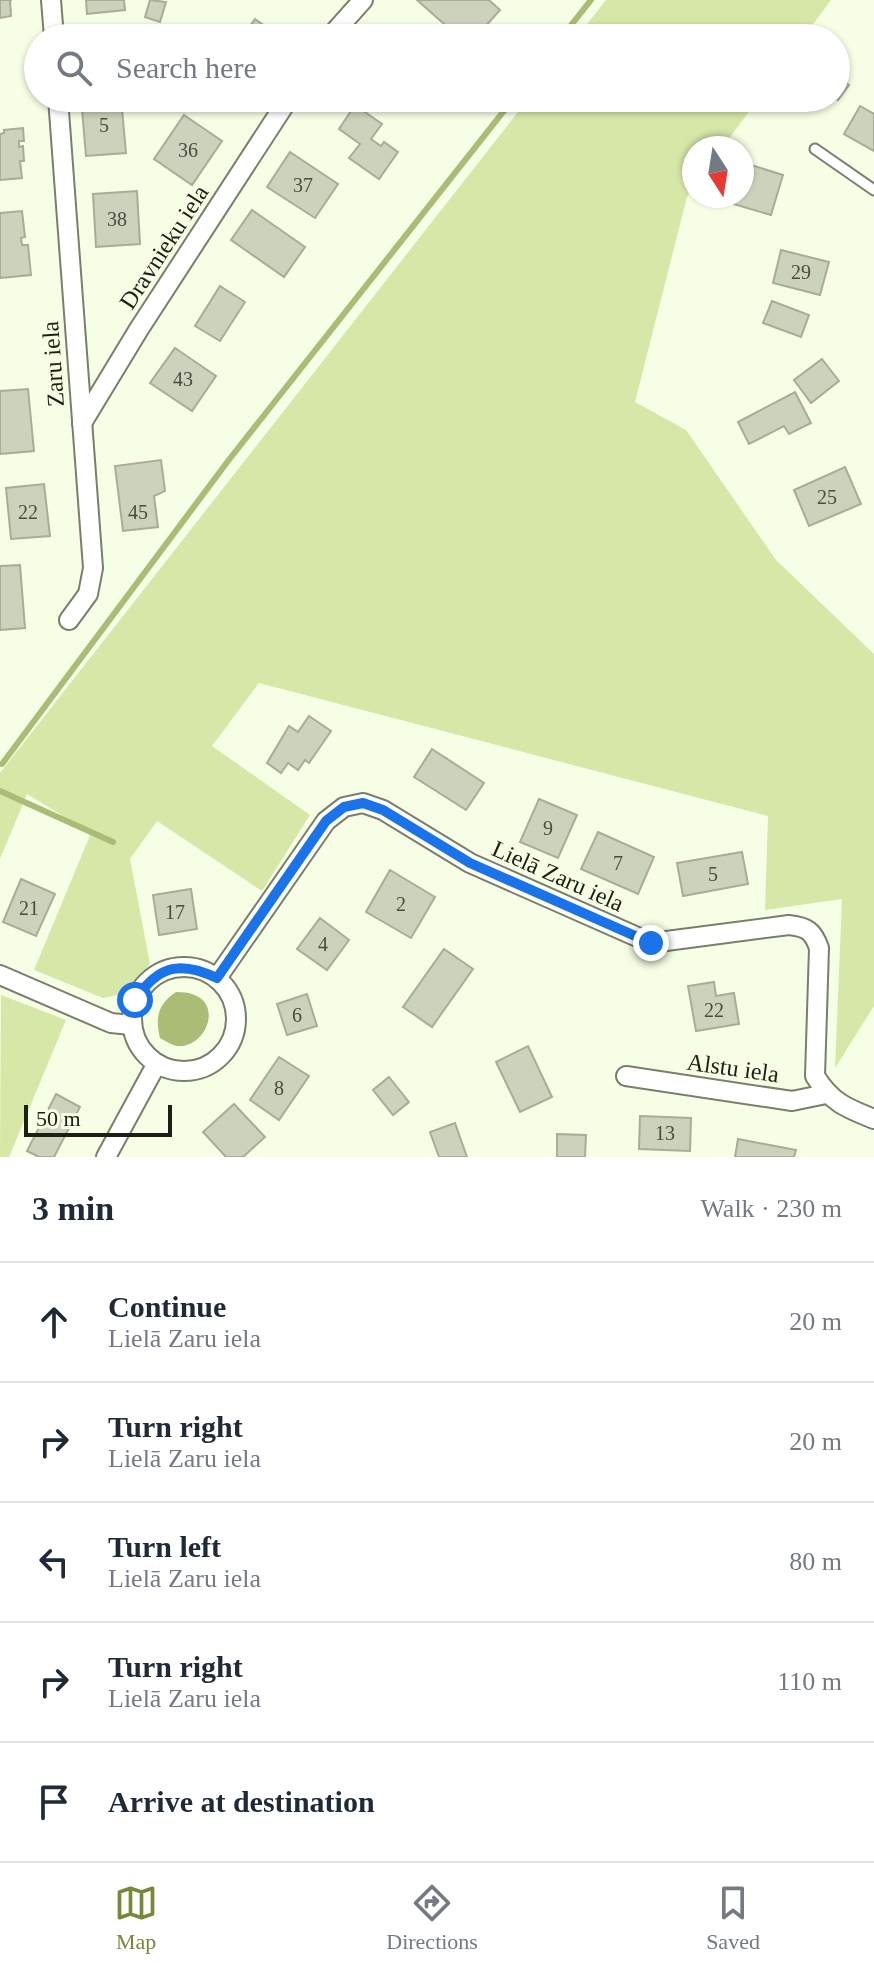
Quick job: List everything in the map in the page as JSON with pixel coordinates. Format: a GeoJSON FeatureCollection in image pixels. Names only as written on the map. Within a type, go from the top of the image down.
{"type":"FeatureCollection","features":[{"type":"Feature","properties":{"kind":"street"},"geometry":{"type":"LineString","coordinates":[[51,0],[53,24]]}},
{"type":"Feature","properties":{"kind":"street"},"geometry":{"type":"LineString","coordinates":[[342,24],[363,0]]}},
{"type":"Feature","properties":{"kind":"street","name":"Zaru iela"},"geometry":{"type":"LineString","coordinates":[[59,112],[93,568],[88,594],[69,620]]}},
{"type":"Feature","properties":{"kind":"street","name":"Dravnieku iela"},"geometry":{"type":"LineString","coordinates":[[82,423],[280,112]]}},
{"type":"Feature","properties":{"kind":"street","name":"Lielā Zaru iela"},"geometry":{"type":"LineString","coordinates":[[217,978],[326,821],[344,807],[363,803],[383,810],[470,863],[651,943],[789,925],[804,926],[814,934],[819,948],[815,1076],[826,1094]]}},
{"type":"Feature","properties":{"kind":"street"},"geometry":{"type":"LineString","coordinates":[[195,967],[217,978],[233,999],[237,1025],[228,1050],[207,1067],[181,1072],[156,1065],[139,1048],[131,1025],[135,1000],[149,980],[170,969],[195,967]]}},
{"type":"Feature","properties":{"kind":"street"},"geometry":{"type":"LineString","coordinates":[[0,975],[111,1023],[131,1025]]}},
{"type":"Feature","properties":{"kind":"street"},"geometry":{"type":"LineString","coordinates":[[106,1157],[156,1065]]}},
{"type":"Feature","properties":{"kind":"street","name":"Alstu iela"},"geometry":{"type":"LineString","coordinates":[[626,1076],[792,1101],[826,1094]]}},
{"type":"Feature","properties":{"kind":"street"},"geometry":{"type":"LineString","coordinates":[[826,1094],[847,1109],[874,1119]]}},
{"type":"Feature","properties":{"kind":"lane"},"geometry":{"type":"LineString","coordinates":[[815,149],[874,190]]}},
{"type":"Feature","properties":{"kind":"shaded area"},"geometry":{"type":"Polygon","coordinates":[[[606,0],[831,0],[813,24],[587,24],[606,0]]]}},
{"type":"Feature","properties":{"kind":"shaded area"},"geometry":{"type":"Polygon","coordinates":[[[518,112],[749,112],[731,136],[682,136],[684,208],[635,402],[686,430],[776,560],[874,654],[874,1006],[835,1068],[842,899],[765,910],[768,816],[259,683],[212,746],[310,815],[262,891],[157,821],[130,859],[150,964],[127,993],[103,998],[34,970],[91,833],[27,794],[0,859],[0,773],[518,112]]]}},
{"type":"Feature","properties":{"kind":"shaded area"},"geometry":{"type":"Polygon","coordinates":[[[176,992],[193,994],[203,1000],[208,1009],[205,1030],[198,1039],[177,1046],[160,1038],[158,1024],[162,1006],[176,992]]]}},
{"type":"Feature","properties":{"kind":"shaded area"},"geometry":{"type":"Polygon","coordinates":[[[1,995],[66,1020],[9,1157],[0,1157],[1,995]]]}},
{"type":"Feature","properties":{"kind":"building"},"geometry":{"type":"Polygon","coordinates":[[[0,0],[10,0],[11,16],[0,18],[0,0]]]}},
{"type":"Feature","properties":{"kind":"building"},"geometry":{"type":"Polygon","coordinates":[[[86,0],[124,0],[125,10],[87,14],[86,0]]]}},
{"type":"Feature","properties":{"kind":"building"},"geometry":{"type":"Polygon","coordinates":[[[150,0],[166,2],[160,22],[145,17],[150,0]]]}},
{"type":"Feature","properties":{"kind":"building"},"geometry":{"type":"Polygon","coordinates":[[[417,0],[489,0],[500,10],[488,24],[444,24],[417,0]]]}},
{"type":"Feature","properties":{"kind":"building"},"geometry":{"type":"Polygon","coordinates":[[[860,106],[874,114],[874,151],[844,134],[860,106]]]}},
{"type":"Feature","properties":{"kind":"building"},"geometry":{"type":"Polygon","coordinates":[[[82,112],[122,112],[126,153],[86,156],[82,112]]]}},
{"type":"Feature","properties":{"kind":"building"},"geometry":{"type":"Polygon","coordinates":[[[350,112],[365,112],[382,124],[371,139],[381,146],[384,142],[398,152],[379,179],[349,158],[360,144],[339,129],[350,112]]]}},
{"type":"Feature","properties":{"kind":"building"},"geometry":{"type":"Polygon","coordinates":[[[184,115],[222,141],[192,185],[154,159],[184,115]]]}},
{"type":"Feature","properties":{"kind":"building"},"geometry":{"type":"Polygon","coordinates":[[[23,128],[24,141],[19,141],[19,147],[23,146],[24,161],[20,161],[22,178],[0,180],[0,134],[4,130],[23,128]]]}},
{"type":"Feature","properties":{"kind":"building"},"geometry":{"type":"Polygon","coordinates":[[[290,152],[338,184],[315,218],[267,187],[290,152]]]}},
{"type":"Feature","properties":{"kind":"building"},"geometry":{"type":"Polygon","coordinates":[[[754,166],[783,175],[771,215],[747,208],[754,208],[754,166]]]}},
{"type":"Feature","properties":{"kind":"building"},"geometry":{"type":"Polygon","coordinates":[[[137,191],[140,244],[96,247],[93,194],[137,191]]]}},
{"type":"Feature","properties":{"kind":"building"},"geometry":{"type":"Polygon","coordinates":[[[252,210],[305,247],[284,277],[231,240],[252,210]]]}},
{"type":"Feature","properties":{"kind":"building"},"geometry":{"type":"Polygon","coordinates":[[[22,211],[25,237],[21,238],[22,245],[28,245],[31,275],[0,278],[0,213],[22,211]]]}},
{"type":"Feature","properties":{"kind":"building"},"geometry":{"type":"Polygon","coordinates":[[[781,250],[829,262],[820,295],[773,283],[781,250]]]}},
{"type":"Feature","properties":{"kind":"building"},"geometry":{"type":"Polygon","coordinates":[[[220,286],[245,302],[220,341],[195,326],[220,286]]]}},
{"type":"Feature","properties":{"kind":"building"},"geometry":{"type":"Polygon","coordinates":[[[772,301],[809,315],[801,337],[763,323],[772,301]]]}},
{"type":"Feature","properties":{"kind":"building"},"geometry":{"type":"Polygon","coordinates":[[[175,348],[216,376],[192,411],[150,383],[175,348]]]}},
{"type":"Feature","properties":{"kind":"building"},"geometry":{"type":"Polygon","coordinates":[[[822,359],[839,381],[811,403],[794,380],[822,359]]]}},
{"type":"Feature","properties":{"kind":"building"},"geometry":{"type":"Polygon","coordinates":[[[28,389],[34,451],[0,454],[0,391],[28,389]]]}},
{"type":"Feature","properties":{"kind":"building"},"geometry":{"type":"Polygon","coordinates":[[[795,392],[811,423],[789,434],[784,426],[749,444],[738,422],[795,392]]]}},
{"type":"Feature","properties":{"kind":"building"},"geometry":{"type":"Polygon","coordinates":[[[161,460],[165,491],[154,496],[158,527],[123,531],[115,466],[161,460]]]}},
{"type":"Feature","properties":{"kind":"building"},"geometry":{"type":"Polygon","coordinates":[[[845,467],[861,504],[809,526],[794,490],[845,467]]]}},
{"type":"Feature","properties":{"kind":"building"},"geometry":{"type":"Polygon","coordinates":[[[44,484],[50,536],[11,539],[6,488],[44,484]]]}},
{"type":"Feature","properties":{"kind":"building"},"geometry":{"type":"Polygon","coordinates":[[[20,565],[25,628],[0,630],[0,566],[20,565]]]}},
{"type":"Feature","properties":{"kind":"building"},"geometry":{"type":"Polygon","coordinates":[[[309,716],[331,731],[309,763],[305,760],[298,770],[288,763],[281,773],[267,763],[289,726],[298,732],[309,716]]]}},
{"type":"Feature","properties":{"kind":"building"},"geometry":{"type":"Polygon","coordinates":[[[432,749],[484,783],[466,810],[414,777],[432,749]]]}},
{"type":"Feature","properties":{"kind":"building"},"geometry":{"type":"Polygon","coordinates":[[[539,799],[577,815],[558,858],[520,842],[539,799]]]}},
{"type":"Feature","properties":{"kind":"building"},"geometry":{"type":"Polygon","coordinates":[[[598,832],[654,857],[638,894],[581,869],[598,832]]]}},
{"type":"Feature","properties":{"kind":"building"},"geometry":{"type":"Polygon","coordinates":[[[742,852],[748,884],[683,896],[677,863],[742,852]]]}},
{"type":"Feature","properties":{"kind":"building"},"geometry":{"type":"Polygon","coordinates":[[[390,870],[435,897],[411,938],[366,912],[390,870]]]}},
{"type":"Feature","properties":{"kind":"building"},"geometry":{"type":"Polygon","coordinates":[[[21,879],[55,894],[36,936],[3,922],[21,879]]]}},
{"type":"Feature","properties":{"kind":"building"},"geometry":{"type":"Polygon","coordinates":[[[191,889],[197,929],[159,935],[153,895],[191,889]]]}},
{"type":"Feature","properties":{"kind":"building"},"geometry":{"type":"Polygon","coordinates":[[[320,918],[349,940],[327,970],[297,949],[320,918]]]}},
{"type":"Feature","properties":{"kind":"building"},"geometry":{"type":"Polygon","coordinates":[[[444,949],[473,969],[432,1027],[403,1007],[444,949]]]}},
{"type":"Feature","properties":{"kind":"building"},"geometry":{"type":"Polygon","coordinates":[[[714,982],[716,996],[734,993],[739,1024],[696,1031],[688,986],[714,982]]]}},
{"type":"Feature","properties":{"kind":"building"},"geometry":{"type":"Polygon","coordinates":[[[307,994],[317,1026],[287,1035],[277,1004],[307,994]]]}},
{"type":"Feature","properties":{"kind":"building"},"geometry":{"type":"Polygon","coordinates":[[[528,1046],[552,1097],[520,1112],[496,1062],[528,1046]]]}},
{"type":"Feature","properties":{"kind":"building"},"geometry":{"type":"Polygon","coordinates":[[[279,1057],[309,1076],[279,1120],[250,1100],[279,1057]]]}},
{"type":"Feature","properties":{"kind":"building"},"geometry":{"type":"Polygon","coordinates":[[[389,1077],[409,1102],[393,1115],[373,1090],[389,1077]]]}},
{"type":"Feature","properties":{"kind":"building"},"geometry":{"type":"Polygon","coordinates":[[[56,1094],[80,1107],[54,1157],[39,1157],[27,1151],[56,1094]]]}},
{"type":"Feature","properties":{"kind":"building"},"geometry":{"type":"Polygon","coordinates":[[[234,1104],[265,1137],[243,1157],[226,1157],[203,1132],[234,1104]]]}},
{"type":"Feature","properties":{"kind":"building"},"geometry":{"type":"Polygon","coordinates":[[[640,1116],[691,1118],[690,1151],[639,1149],[640,1116]]]}},
{"type":"Feature","properties":{"kind":"building"},"geometry":{"type":"Polygon","coordinates":[[[455,1123],[467,1157],[439,1157],[430,1132],[455,1123]]]}},
{"type":"Feature","properties":{"kind":"building"},"geometry":{"type":"Polygon","coordinates":[[[557,1134],[586,1135],[585,1157],[557,1157],[557,1134]]]}},
{"type":"Feature","properties":{"kind":"building"},"geometry":{"type":"Polygon","coordinates":[[[738,1139],[796,1150],[794,1157],[735,1157],[738,1139]]]}},
{"type":"Feature","properties":{"kind":"waterway"},"geometry":{"type":"LineString","coordinates":[[572,24],[591,0]]}},
{"type":"Feature","properties":{"kind":"waterway"},"geometry":{"type":"LineString","coordinates":[[2,764],[228,461],[503,112]]}},
{"type":"Feature","properties":{"kind":"waterway"},"geometry":{"type":"LineString","coordinates":[[0,791],[113,842]]}},
{"type":"Feature","properties":{"kind":"route"},"geometry":{"type":"LineString","coordinates":[[135,1000],[149,980],[170,969],[195,967],[217,978],[326,821],[344,807],[363,803],[383,810],[470,863],[651,943]]}}]}
